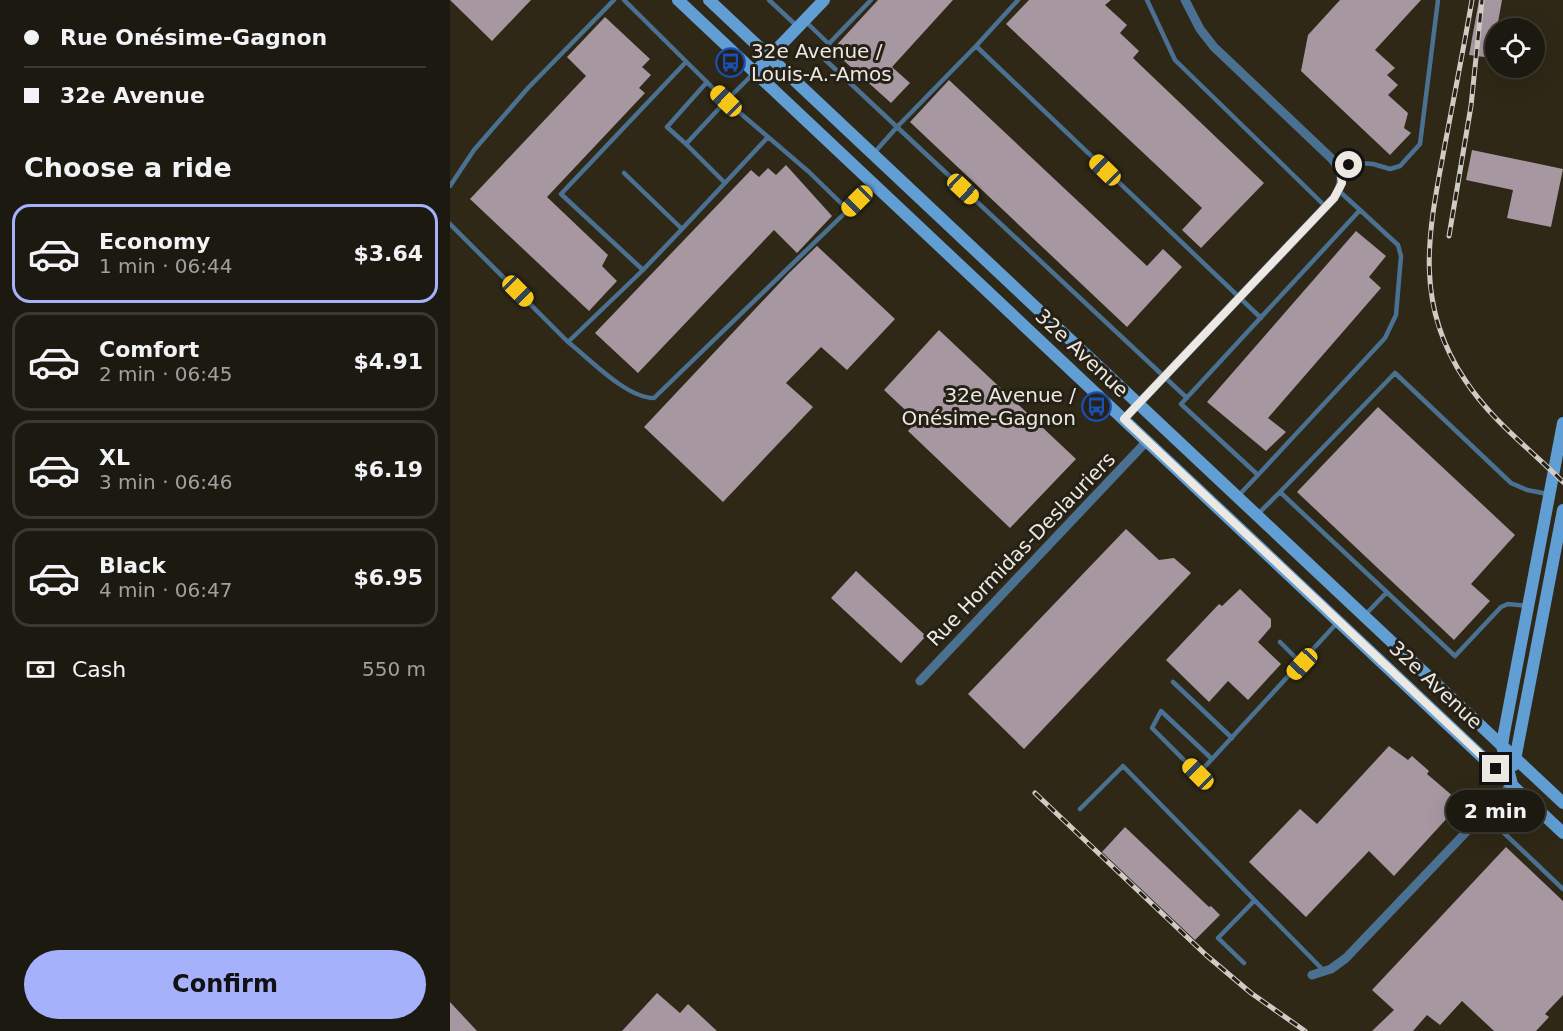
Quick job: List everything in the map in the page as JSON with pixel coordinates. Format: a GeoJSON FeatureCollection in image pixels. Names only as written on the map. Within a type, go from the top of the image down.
{"type":"FeatureCollection","features":[{"type":"Feature","properties":{"kind":"street","name":"32e Avenue"},"geometry":{"type":"LineString","coordinates":[[678,0],[1563,833]]}},
{"type":"Feature","properties":{"kind":"street","name":"32e Avenue"},"geometry":{"type":"LineString","coordinates":[[709,0],[1563,803]]}},
{"type":"Feature","properties":{"kind":"street"},"geometry":{"type":"LineString","coordinates":[[755,72],[824,0]]}},
{"type":"Feature","properties":{"kind":"street"},"geometry":{"type":"LineString","coordinates":[[1124,419],[1339,191],[1342,179],[1340,169],[1328,154],[1214,47],[1200,29],[1185,0]]}},
{"type":"Feature","properties":{"kind":"street"},"geometry":{"type":"LineString","coordinates":[[1512,784],[1502,746],[1563,423]]}},
{"type":"Feature","properties":{"kind":"street","name":"Rue Hormidas-Deslauriers"},"geometry":{"type":"LineString","coordinates":[[920,681],[1147,441]]}},
{"type":"Feature","properties":{"kind":"street"},"geometry":{"type":"LineString","coordinates":[[1312,975],[1325,972],[1346,958],[1512,784],[1561,528],[1563,511],[1547,510]]}},
{"type":"Feature","properties":{"kind":"lane"},"geometry":{"type":"LineString","coordinates":[[450,186],[474,150],[528,88],[614,0]]}},
{"type":"Feature","properties":{"kind":"lane"},"geometry":{"type":"LineString","coordinates":[[624,0],[726,101],[809,172],[848,210]]}},
{"type":"Feature","properties":{"kind":"lane"},"geometry":{"type":"LineString","coordinates":[[771,0],[830,45]]}},
{"type":"Feature","properties":{"kind":"lane"},"geometry":{"type":"LineString","coordinates":[[871,0],[819,54],[1187,398]]}},
{"type":"Feature","properties":{"kind":"lane"},"geometry":{"type":"LineString","coordinates":[[873,154],[1018,0]]}},
{"type":"Feature","properties":{"kind":"lane"},"geometry":{"type":"LineString","coordinates":[[1147,0],[1175,60],[1325,206]]}},
{"type":"Feature","properties":{"kind":"lane"},"geometry":{"type":"LineString","coordinates":[[1340,169],[1358,163],[1373,164],[1390,170],[1400,166],[1420,144],[1438,0]]}},
{"type":"Feature","properties":{"kind":"lane"},"geometry":{"type":"LineString","coordinates":[[976,46],[1261,318]]}},
{"type":"Feature","properties":{"kind":"lane"},"geometry":{"type":"LineString","coordinates":[[643,270],[561,194],[686,62]]}},
{"type":"Feature","properties":{"kind":"lane"},"geometry":{"type":"LineString","coordinates":[[686,144],[755,72]]}},
{"type":"Feature","properties":{"kind":"lane"},"geometry":{"type":"LineString","coordinates":[[707,82],[667,127],[725,183]]}},
{"type":"Feature","properties":{"kind":"lane"},"geometry":{"type":"LineString","coordinates":[[568,342],[643,270],[768,137]]}},
{"type":"Feature","properties":{"kind":"lane"},"geometry":{"type":"LineString","coordinates":[[624,173],[682,229]]}},
{"type":"Feature","properties":{"kind":"lane"},"geometry":{"type":"LineString","coordinates":[[450,224],[568,342],[626,388],[644,398],[654,398],[874,184]]}},
{"type":"Feature","properties":{"kind":"lane"},"geometry":{"type":"LineString","coordinates":[[1237,497],[1385,338],[1396,315],[1400,249],[1339,191]]}},
{"type":"Feature","properties":{"kind":"lane"},"geometry":{"type":"LineString","coordinates":[[1258,475],[1181,404],[1360,210]]}},
{"type":"Feature","properties":{"kind":"lane"},"geometry":{"type":"LineString","coordinates":[[1256,516],[1395,373],[1511,483],[1527,490],[1550,494]]}},
{"type":"Feature","properties":{"kind":"lane"},"geometry":{"type":"LineString","coordinates":[[1280,492],[1455,656],[1501,607],[1509,604],[1528,606]]}},
{"type":"Feature","properties":{"kind":"lane"},"geometry":{"type":"LineString","coordinates":[[1364,616],[1387,592]]}},
{"type":"Feature","properties":{"kind":"lane"},"geometry":{"type":"LineString","coordinates":[[1212,759],[1161,711],[1152,728],[1198,774],[1302,664],[1339,621]]}},
{"type":"Feature","properties":{"kind":"lane"},"geometry":{"type":"LineString","coordinates":[[1280,642],[1302,664]]}},
{"type":"Feature","properties":{"kind":"lane"},"geometry":{"type":"LineString","coordinates":[[1173,682],[1232,738]]}},
{"type":"Feature","properties":{"kind":"lane"},"geometry":{"type":"LineString","coordinates":[[1080,809],[1123,766],[1325,972]]}},
{"type":"Feature","properties":{"kind":"lane"},"geometry":{"type":"LineString","coordinates":[[1484,813],[1563,889]]}},
{"type":"Feature","properties":{"kind":"lane"},"geometry":{"type":"LineString","coordinates":[[1244,963],[1218,938],[1254,901]]}},
{"type":"Feature","properties":{"kind":"shaded area"},"geometry":{"type":"Polygon","coordinates":[[[450,0],[1563,0],[1563,1031],[450,1031],[450,0]]]}},
{"type":"Feature","properties":{"kind":"building"},"geometry":{"type":"Polygon","coordinates":[[[450,0],[531,0],[492,41],[450,0]]]}},
{"type":"Feature","properties":{"kind":"building"},"geometry":{"type":"Polygon","coordinates":[[[878,0],[953,0],[892,67],[910,83],[891,103],[832,50],[878,0]]]}},
{"type":"Feature","properties":{"kind":"building"},"geometry":{"type":"Polygon","coordinates":[[[1029,0],[1111,0],[1105,5],[1127,25],[1120,33],[1139,51],[1133,58],[1264,183],[1201,248],[1182,230],[1202,208],[1006,24],[1029,0]]]}},
{"type":"Feature","properties":{"kind":"building"},"geometry":{"type":"Polygon","coordinates":[[[1340,0],[1421,0],[1375,50],[1395,68],[1387,75],[1398,85],[1388,95],[1408,113],[1404,128],[1411,133],[1390,155],[1301,71],[1308,35],[1340,0]]]}},
{"type":"Feature","properties":{"kind":"building"},"geometry":{"type":"Polygon","coordinates":[[[1479,0],[1502,0],[1499,18],[1485,18],[1485,57],[1469,55],[1479,0]]]}},
{"type":"Feature","properties":{"kind":"building"},"geometry":{"type":"Polygon","coordinates":[[[605,17],[650,59],[642,67],[651,75],[639,88],[645,93],[547,197],[608,255],[602,266],[617,281],[589,311],[470,199],[586,76],[567,57],[605,17]]]}},
{"type":"Feature","properties":{"kind":"building"},"geometry":{"type":"Polygon","coordinates":[[[949,80],[1147,266],[1163,249],[1182,267],[1127,327],[910,122],[949,80]]]}},
{"type":"Feature","properties":{"kind":"building"},"geometry":{"type":"Polygon","coordinates":[[[1472,150],[1563,169],[1551,227],[1507,218],[1513,190],[1466,180],[1472,150]]]}},
{"type":"Feature","properties":{"kind":"building"},"geometry":{"type":"Polygon","coordinates":[[[786,165],[832,216],[797,253],[774,230],[638,373],[595,333],[751,170],[759,177],[768,168],[776,175],[786,165]]]}},
{"type":"Feature","properties":{"kind":"building"},"geometry":{"type":"Polygon","coordinates":[[[1356,231],[1386,256],[1369,277],[1381,288],[1268,418],[1286,432],[1266,451],[1207,402],[1356,231]]]}},
{"type":"Feature","properties":{"kind":"building"},"geometry":{"type":"Polygon","coordinates":[[[817,246],[895,319],[847,370],[821,347],[786,383],[813,407],[723,502],[644,427],[817,246]]]}},
{"type":"Feature","properties":{"kind":"building"},"geometry":{"type":"Polygon","coordinates":[[[939,330],[1076,459],[1010,528],[908,431],[917,421],[884,390],[939,330]]]}},
{"type":"Feature","properties":{"kind":"building"},"geometry":{"type":"Polygon","coordinates":[[[1378,407],[1515,535],[1471,584],[1490,601],[1454,640],[1297,492],[1378,407]]]}},
{"type":"Feature","properties":{"kind":"building"},"geometry":{"type":"Polygon","coordinates":[[[1126,529],[1159,560],[1174,558],[1191,573],[1024,749],[968,694],[1126,529]]]}},
{"type":"Feature","properties":{"kind":"building"},"geometry":{"type":"Polygon","coordinates":[[[856,571],[926,636],[901,663],[831,598],[856,571]]]}},
{"type":"Feature","properties":{"kind":"building"},"geometry":{"type":"Polygon","coordinates":[[[1240,589],[1271,619],[1271,627],[1258,642],[1281,664],[1248,700],[1228,681],[1209,702],[1166,660],[1219,604],[1222,606],[1240,589]]]}},
{"type":"Feature","properties":{"kind":"building"},"geometry":{"type":"Polygon","coordinates":[[[1389,746],[1408,760],[1412,756],[1429,771],[1427,774],[1461,803],[1394,876],[1369,851],[1306,917],[1249,862],[1300,809],[1317,824],[1389,746]]]}},
{"type":"Feature","properties":{"kind":"building"},"geometry":{"type":"Polygon","coordinates":[[[1125,827],[1220,915],[1195,940],[1102,852],[1125,827]]]}},
{"type":"Feature","properties":{"kind":"building"},"geometry":{"type":"Polygon","coordinates":[[[1506,847],[1563,901],[1563,995],[1545,1014],[1549,1017],[1536,1031],[1494,1031],[1462,1001],[1440,1025],[1427,1015],[1413,1031],[1372,1031],[1394,1010],[1372,990],[1506,847]]]}},
{"type":"Feature","properties":{"kind":"building"},"geometry":{"type":"Polygon","coordinates":[[[657,993],[680,1013],[688,1004],[717,1031],[622,1031],[657,993]]]}},
{"type":"Feature","properties":{"kind":"building"},"geometry":{"type":"Polygon","coordinates":[[[450,1002],[477,1031],[450,1031],[450,1002]]]}},
{"type":"Feature","properties":{"kind":"railway"},"geometry":{"type":"LineString","coordinates":[[1472,0],[1435,202],[1429,262],[1431,292],[1437,321],[1448,350],[1475,395],[1563,482]]}},
{"type":"Feature","properties":{"kind":"railway"},"geometry":{"type":"LineString","coordinates":[[1449,236],[1471,106],[1482,0]]}},
{"type":"Feature","properties":{"kind":"railway"},"geometry":{"type":"LineString","coordinates":[[1035,793],[1206,955],[1251,993],[1305,1031]]}},
{"type":"Feature","properties":{"kind":"place","name":"32e Avenue / Louis-A.-Amos"},"geometry":{"type":"Point","coordinates":[730,62]}},
{"type":"Feature","properties":{"kind":"place","name":"32e Avenue / Onésime-Gagnon"},"geometry":{"type":"Point","coordinates":[1097,407]}},
{"type":"Feature","properties":{"kind":"route"},"geometry":{"type":"LineString","coordinates":[[1349,165],[1340,169],[1342,183],[1334,198],[1124,419],[1496,769]]}}]}
